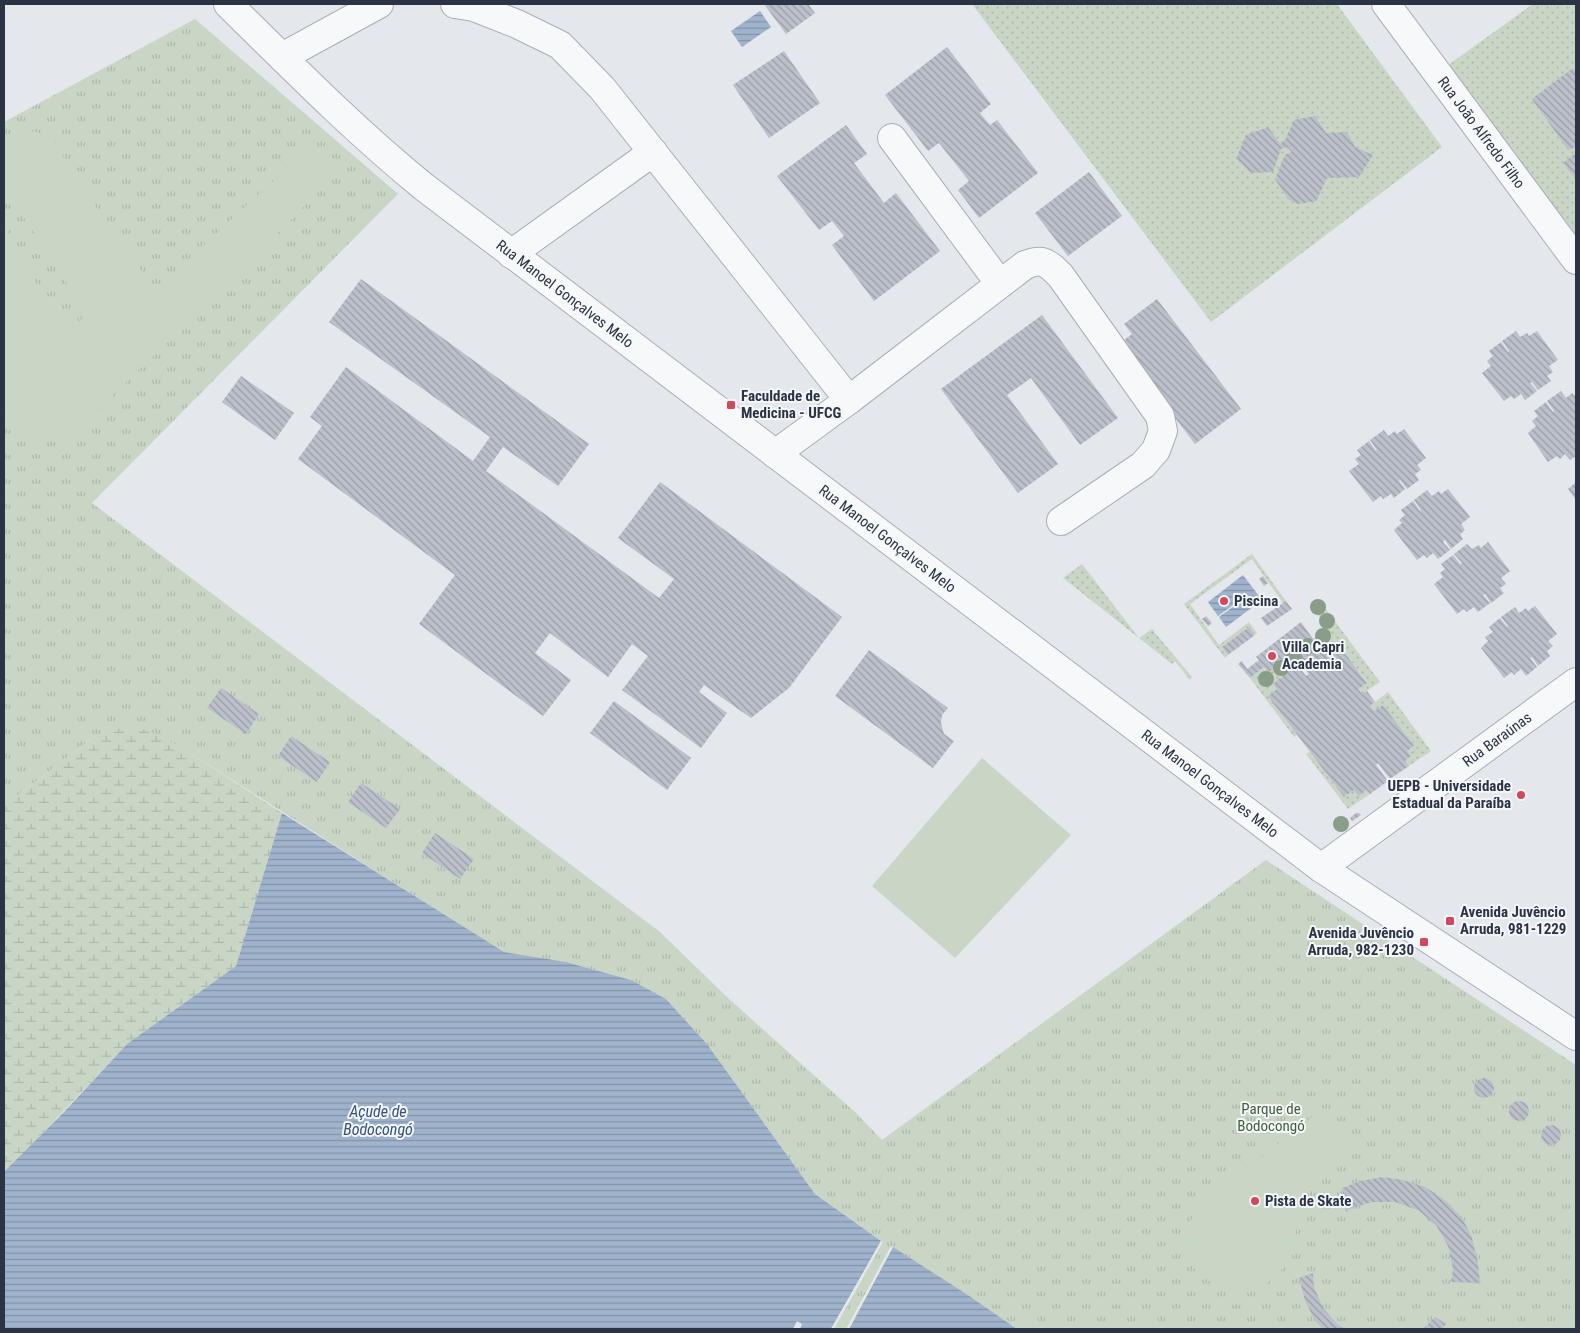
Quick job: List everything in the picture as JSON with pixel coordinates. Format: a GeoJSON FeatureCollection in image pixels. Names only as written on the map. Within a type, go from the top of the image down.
{"type":"FeatureCollection","features":[{"type":"Feature","properties":{"kind":"street","name":"Rua Manoel Gonçalves Melo"},"geometry":{"type":"LineString","coordinates":[[228,4],[319,95],[388,158],[511,254],[1321,868],[1576,1036]]}},
{"type":"Feature","properties":{"kind":"street"},"geometry":{"type":"LineString","coordinates":[[282,57],[379,4]]}},
{"type":"Feature","properties":{"kind":"street"},"geometry":{"type":"LineString","coordinates":[[455,4],[474,7],[517,24],[560,46],[602,88],[849,400]]}},
{"type":"Feature","properties":{"kind":"street","name":"Rua João Alfredo Filho"},"geometry":{"type":"LineString","coordinates":[[1386,4],[1420,43],[1576,260]]}},
{"type":"Feature","properties":{"kind":"street"},"geometry":{"type":"LineString","coordinates":[[892,138],[1000,284]]}},
{"type":"Feature","properties":{"kind":"street"},"geometry":{"type":"LineString","coordinates":[[511,254],[653,152]]}},
{"type":"Feature","properties":{"kind":"street"},"geometry":{"type":"LineString","coordinates":[[775,454],[849,400],[1025,265],[1037,260],[1048,264],[1060,275],[1160,416],[1163,431],[1156,450],[1144,465],[1061,522]]}},
{"type":"Feature","properties":{"kind":"street","name":"Rua Baraúnas"},"geometry":{"type":"LineString","coordinates":[[1321,868],[1576,682]]}},
{"type":"Feature","properties":{"kind":"green space"},"geometry":{"type":"Polygon","coordinates":[[[972,4],[1337,4],[1442,147],[1211,322],[972,4]]]}},
{"type":"Feature","properties":{"kind":"green space"},"geometry":{"type":"Polygon","coordinates":[[[1533,4],[1576,4],[1576,242],[1444,68],[1533,4]]]}},
{"type":"Feature","properties":{"kind":"green space","name":"Parque de Bodocongó"},"geometry":{"type":"Polygon","coordinates":[[[195,19],[398,194],[92,503],[660,932],[727,997],[856,1113],[882,1140],[1266,860],[1576,1065],[1576,1329],[1017,1329],[894,1248],[849,1329],[831,1329],[881,1241],[815,1194],[707,1044],[666,999],[631,980],[566,962],[504,953],[187,751],[143,729],[133,727],[121,728],[94,737],[4,805],[4,122],[195,19]]]}},
{"type":"Feature","properties":{"kind":"green space"},"geometry":{"type":"Polygon","coordinates":[[[34,131],[52,138],[77,180],[136,264],[156,289],[310,147],[326,157],[339,171],[224,288],[65,441],[46,440],[37,437],[23,427],[4,406],[4,225],[59,325],[70,330],[80,322],[84,309],[4,187],[4,143],[16,134],[34,131]]]}},
{"type":"Feature","properties":{"kind":"green space"},"geometry":{"type":"Polygon","coordinates":[[[1252,554],[1286,601],[1283,603],[1252,559],[1190,604],[1219,645],[1249,622],[1257,633],[1255,635],[1249,627],[1222,647],[1228,655],[1225,658],[1184,604],[1252,554]]]}},
{"type":"Feature","properties":{"kind":"green space"},"geometry":{"type":"Polygon","coordinates":[[[1082,564],[1139,638],[1063,578],[1082,564]]]}},
{"type":"Feature","properties":{"kind":"green space"},"geometry":{"type":"Polygon","coordinates":[[[1320,601],[1380,682],[1362,694],[1358,689],[1367,682],[1338,644],[1330,650],[1317,649],[1314,646],[1280,672],[1283,676],[1277,689],[1268,696],[1297,735],[1294,737],[1250,678],[1264,667],[1268,673],[1327,628],[1312,606],[1320,601]]]}},
{"type":"Feature","properties":{"kind":"green space"},"geometry":{"type":"Polygon","coordinates":[[[1152,629],[1192,677],[1191,679],[1175,661],[1172,664],[1139,638],[1152,629]]]}},
{"type":"Feature","properties":{"kind":"green space"},"geometry":{"type":"Polygon","coordinates":[[[1388,692],[1431,751],[1409,766],[1405,761],[1407,751],[1414,746],[1383,705],[1374,711],[1370,706],[1388,692]]]}},
{"type":"Feature","properties":{"kind":"green space"},"geometry":{"type":"Polygon","coordinates":[[[133,726],[148,729],[187,751],[282,813],[236,966],[127,1044],[4,1174],[4,805],[94,737],[107,730],[133,726]]]}},
{"type":"Feature","properties":{"kind":"green space"},"geometry":{"type":"Polygon","coordinates":[[[1310,752],[1344,797],[1354,790],[1359,796],[1366,790],[1370,794],[1348,809],[1306,754],[1310,752]]]}},
{"type":"Feature","properties":{"kind":"green space"},"geometry":{"type":"Polygon","coordinates":[[[982,758],[1071,835],[955,958],[872,886],[982,758]]]}},
{"type":"Feature","properties":{"kind":"green space","name":"Pista de Skate"},"geometry":{"type":"Polygon","coordinates":[[[1313,1116],[1326,1116],[1340,1128],[1348,1142],[1343,1158],[1305,1196],[1291,1251],[1279,1274],[1259,1289],[1236,1294],[1204,1278],[1191,1265],[1184,1241],[1190,1222],[1198,1207],[1313,1116]]]}},
{"type":"Feature","properties":{"kind":"water"},"geometry":{"type":"Polygon","coordinates":[[[760,11],[771,27],[742,47],[731,31],[760,11]]]}},
{"type":"Feature","properties":{"kind":"water","name":"Piscina"},"geometry":{"type":"Polygon","coordinates":[[[1243,575],[1262,600],[1226,627],[1219,617],[1248,596],[1218,616],[1208,602],[1243,575]]]}},
{"type":"Feature","properties":{"kind":"water","name":"Açude de Bodocongó"},"geometry":{"type":"Polygon","coordinates":[[[282,813],[504,952],[566,962],[631,980],[666,999],[707,1044],[815,1194],[881,1241],[831,1329],[800,1329],[802,1324],[797,1321],[793,1329],[4,1329],[4,1172],[64,1112],[127,1044],[236,966],[282,813]]]}},
{"type":"Feature","properties":{"kind":"water"},"geometry":{"type":"Polygon","coordinates":[[[893,1247],[968,1295],[1017,1329],[849,1329],[893,1247]]]}},
{"type":"Feature","properties":{"kind":"pier"},"geometry":{"type":"Polygon","coordinates":[[[881,1241],[883,1242],[834,1329],[831,1329],[881,1241]]]}},
{"type":"Feature","properties":{"kind":"pier"},"geometry":{"type":"Polygon","coordinates":[[[891,1246],[893,1247],[849,1329],[846,1329],[891,1246]]]}},
{"type":"Feature","properties":{"kind":"building"},"geometry":{"type":"Polygon","coordinates":[[[764,4],[808,4],[815,13],[786,34],[764,4]]]}},
{"type":"Feature","properties":{"kind":"building"},"geometry":{"type":"Polygon","coordinates":[[[947,47],[991,104],[980,113],[990,125],[997,120],[1038,173],[979,218],[958,190],[969,181],[939,143],[928,151],[885,95],[947,47]]]}},
{"type":"Feature","properties":{"kind":"building"},"geometry":{"type":"Polygon","coordinates":[[[784,51],[820,103],[769,138],[733,85],[784,51]]]}},
{"type":"Feature","properties":{"kind":"building"},"geometry":{"type":"Polygon","coordinates":[[[1573,68],[1576,73],[1576,147],[1568,150],[1532,99],[1573,68]]]}},
{"type":"Feature","properties":{"kind":"building"},"geometry":{"type":"Polygon","coordinates":[[[1315,116],[1326,133],[1347,132],[1355,147],[1373,155],[1359,177],[1327,178],[1316,201],[1298,204],[1288,199],[1275,179],[1285,155],[1292,152],[1287,147],[1281,149],[1273,172],[1251,173],[1236,159],[1246,135],[1268,127],[1280,144],[1285,140],[1294,120],[1315,116]]]}},
{"type":"Feature","properties":{"kind":"building"},"geometry":{"type":"Polygon","coordinates":[[[846,125],[867,154],[854,163],[884,203],[896,193],[940,251],[874,301],[832,245],[844,236],[832,221],[819,230],[777,176],[846,125]]]}},
{"type":"Feature","properties":{"kind":"building"},"geometry":{"type":"Polygon","coordinates":[[[1576,153],[1576,180],[1563,163],[1576,153]]]}},
{"type":"Feature","properties":{"kind":"building"},"geometry":{"type":"Polygon","coordinates":[[[1089,172],[1122,216],[1068,256],[1035,213],[1089,172]]]}},
{"type":"Feature","properties":{"kind":"building"},"geometry":{"type":"Polygon","coordinates":[[[361,279],[589,444],[558,486],[503,447],[486,471],[659,598],[674,579],[618,538],[660,482],[842,617],[789,688],[751,718],[704,685],[699,692],[727,713],[701,748],[622,690],[648,656],[632,644],[608,677],[550,633],[535,653],[571,680],[543,716],[419,624],[455,575],[298,459],[322,426],[310,417],[346,367],[473,461],[490,437],[329,322],[361,279]]]}},
{"type":"Feature","properties":{"kind":"building"},"geometry":{"type":"Polygon","coordinates":[[[1157,299],[1241,409],[1195,444],[1119,344],[1132,334],[1124,324],[1157,299]]]}},
{"type":"Feature","properties":{"kind":"building"},"geometry":{"type":"Polygon","coordinates":[[[1042,315],[1118,418],[1080,445],[1031,378],[1007,395],[1058,464],[1018,493],[941,389],[1042,315]]]}},
{"type":"Feature","properties":{"kind":"building"},"geometry":{"type":"Polygon","coordinates":[[[1516,331],[1520,337],[1527,333],[1529,336],[1537,331],[1558,360],[1549,366],[1553,372],[1547,376],[1551,381],[1538,390],[1532,382],[1530,383],[1537,391],[1525,400],[1521,394],[1514,399],[1511,396],[1504,401],[1482,373],[1491,366],[1487,361],[1493,356],[1489,351],[1501,342],[1508,352],[1502,341],[1516,331]]]}},
{"type":"Feature","properties":{"kind":"building"},"geometry":{"type":"Polygon","coordinates":[[[241,376],[294,413],[275,440],[222,402],[241,376]]]}},
{"type":"Feature","properties":{"kind":"building"},"geometry":{"type":"Polygon","coordinates":[[[1561,391],[1566,398],[1572,393],[1576,395],[1576,456],[1570,460],[1565,454],[1560,459],[1557,456],[1548,462],[1528,433],[1536,426],[1532,421],[1538,416],[1534,411],[1546,402],[1553,412],[1547,401],[1561,391]]]}},
{"type":"Feature","properties":{"kind":"building"},"geometry":{"type":"Polygon","coordinates":[[[1404,429],[1426,458],[1417,465],[1421,470],[1415,474],[1419,480],[1407,489],[1400,480],[1405,489],[1394,498],[1391,494],[1383,499],[1381,496],[1373,502],[1349,471],[1359,464],[1355,459],[1361,455],[1357,450],[1369,441],[1376,451],[1370,440],[1384,430],[1388,436],[1395,431],[1397,434],[1404,429]]]}},
{"type":"Feature","properties":{"kind":"building"},"geometry":{"type":"Polygon","coordinates":[[[1576,482],[1576,500],[1568,489],[1576,482]]]}},
{"type":"Feature","properties":{"kind":"building"},"geometry":{"type":"Polygon","coordinates":[[[1448,489],[1470,517],[1461,524],[1465,530],[1460,534],[1463,539],[1451,549],[1445,540],[1443,542],[1450,550],[1438,559],[1433,553],[1427,558],[1424,555],[1417,560],[1394,530],[1402,523],[1399,520],[1405,515],[1401,510],[1413,501],[1420,511],[1414,500],[1427,490],[1432,496],[1439,491],[1441,494],[1448,489]]]}},
{"type":"Feature","properties":{"kind":"building"},"geometry":{"type":"Polygon","coordinates":[[[1488,542],[1510,571],[1501,578],[1506,584],[1500,588],[1504,593],[1491,603],[1485,594],[1483,595],[1490,603],[1478,612],[1474,607],[1467,612],[1464,609],[1457,614],[1434,584],[1443,577],[1440,573],[1445,569],[1441,564],[1453,555],[1460,564],[1462,563],[1454,554],[1467,544],[1472,549],[1479,545],[1481,548],[1488,542]]]}},
{"type":"Feature","properties":{"kind":"building"},"geometry":{"type":"Polygon","coordinates":[[[1263,576],[1268,583],[1264,586],[1259,579],[1263,576]]]}},
{"type":"Feature","properties":{"kind":"building"},"geometry":{"type":"Polygon","coordinates":[[[1286,601],[1292,609],[1267,626],[1261,618],[1286,601]]]}},
{"type":"Feature","properties":{"kind":"building"},"geometry":{"type":"Polygon","coordinates":[[[1535,606],[1557,634],[1548,641],[1553,646],[1547,651],[1550,656],[1538,666],[1532,657],[1530,658],[1537,667],[1526,676],[1521,669],[1514,675],[1512,672],[1504,678],[1481,648],[1488,641],[1485,637],[1493,632],[1489,627],[1500,618],[1507,627],[1501,617],[1515,607],[1519,613],[1526,608],[1528,611],[1535,606]]]}},
{"type":"Feature","properties":{"kind":"building"},"geometry":{"type":"Polygon","coordinates":[[[1206,616],[1212,623],[1208,626],[1202,619],[1206,616]]]}},
{"type":"Feature","properties":{"kind":"building"},"geometry":{"type":"Polygon","coordinates":[[[1301,622],[1313,639],[1268,673],[1264,667],[1250,678],[1238,664],[1242,661],[1247,669],[1259,660],[1256,657],[1301,622]]]}},
{"type":"Feature","properties":{"kind":"building"},"geometry":{"type":"Polygon","coordinates":[[[1249,627],[1255,635],[1228,655],[1222,647],[1249,627]]]}},
{"type":"Feature","properties":{"kind":"building"},"geometry":{"type":"Polygon","coordinates":[[[1325,643],[1330,650],[1338,644],[1367,683],[1358,689],[1362,694],[1367,691],[1375,702],[1370,706],[1374,711],[1383,705],[1414,746],[1407,751],[1411,756],[1405,761],[1409,766],[1390,779],[1378,763],[1376,765],[1388,781],[1370,794],[1366,790],[1359,796],[1354,790],[1344,797],[1268,696],[1277,689],[1273,684],[1283,676],[1280,672],[1294,661],[1306,676],[1309,674],[1297,659],[1314,645],[1317,649],[1325,643]]]}},
{"type":"Feature","properties":{"kind":"building"},"geometry":{"type":"Polygon","coordinates":[[[869,650],[948,708],[942,715],[941,723],[944,734],[954,741],[933,768],[835,696],[869,650]]]}},
{"type":"Feature","properties":{"kind":"building"},"geometry":{"type":"Polygon","coordinates":[[[221,688],[259,714],[246,734],[207,708],[221,688]]]}},
{"type":"Feature","properties":{"kind":"building"},"geometry":{"type":"Polygon","coordinates":[[[614,701],[691,758],[667,790],[590,733],[614,701]]]}},
{"type":"Feature","properties":{"kind":"building"},"geometry":{"type":"Polygon","coordinates":[[[291,736],[330,762],[317,782],[278,756],[291,736]]]}},
{"type":"Feature","properties":{"kind":"building"},"geometry":{"type":"Polygon","coordinates":[[[361,783],[400,809],[386,828],[348,802],[361,783]]]}},
{"type":"Feature","properties":{"kind":"building"},"geometry":{"type":"Polygon","coordinates":[[[1356,813],[1361,815],[1352,821],[1350,818],[1356,813]]]}},
{"type":"Feature","properties":{"kind":"building"},"geometry":{"type":"Polygon","coordinates":[[[435,833],[474,859],[460,879],[422,853],[435,833]]]}},
{"type":"Feature","properties":{"kind":"building"},"geometry":{"type":"Polygon","coordinates":[[[1484,1078],[1491,1081],[1494,1088],[1491,1095],[1484,1098],[1477,1095],[1474,1088],[1477,1081],[1484,1078]]]}},
{"type":"Feature","properties":{"kind":"building"},"geometry":{"type":"Polygon","coordinates":[[[1519,1101],[1526,1104],[1529,1111],[1526,1118],[1519,1121],[1512,1118],[1509,1111],[1512,1104],[1519,1101]]]}},
{"type":"Feature","properties":{"kind":"building"},"geometry":{"type":"Polygon","coordinates":[[[1551,1125],[1558,1128],[1561,1135],[1558,1142],[1551,1145],[1544,1142],[1541,1135],[1544,1128],[1551,1125]]]}},
{"type":"Feature","properties":{"kind":"building"},"geometry":{"type":"Polygon","coordinates":[[[1382,1177],[1403,1180],[1425,1187],[1446,1201],[1463,1219],[1472,1238],[1478,1263],[1480,1283],[1451,1282],[1453,1269],[1448,1246],[1436,1225],[1418,1210],[1395,1202],[1372,1202],[1349,1209],[1346,1212],[1342,1188],[1361,1181],[1382,1177]]]}},
{"type":"Feature","properties":{"kind":"building"},"geometry":{"type":"Polygon","coordinates":[[[1313,1273],[1314,1287],[1323,1308],[1338,1325],[1345,1329],[1323,1329],[1314,1319],[1305,1300],[1299,1278],[1313,1273]]]}},
{"type":"Feature","properties":{"kind":"building"},"geometry":{"type":"Polygon","coordinates":[[[1435,1317],[1446,1324],[1442,1329],[1423,1329],[1435,1317]]]}},
{"type":"Feature","properties":{"kind":"place","name":"Faculdade de Medicina - UFCG"},"geometry":{"type":"Point","coordinates":[731,405]}},
{"type":"Feature","properties":{"kind":"place","name":"Piscina"},"geometry":{"type":"Point","coordinates":[1224,601]}},
{"type":"Feature","properties":{"kind":"place","name":"Villa Capri Academia"},"geometry":{"type":"Point","coordinates":[1272,656]}},
{"type":"Feature","properties":{"kind":"place","name":"UEPB - Universidade Estadual da Paraíba"},"geometry":{"type":"Point","coordinates":[1521,795]}},
{"type":"Feature","properties":{"kind":"place","name":"Avenida Juvêncio Arruda, 981-1229"},"geometry":{"type":"Point","coordinates":[1450,921]}},
{"type":"Feature","properties":{"kind":"place","name":"Avenida Juvêncio Arruda, 982-1230"},"geometry":{"type":"Point","coordinates":[1424,942]}},
{"type":"Feature","properties":{"kind":"place","name":"Pista de Skate"},"geometry":{"type":"Point","coordinates":[1255,1201]}}]}
